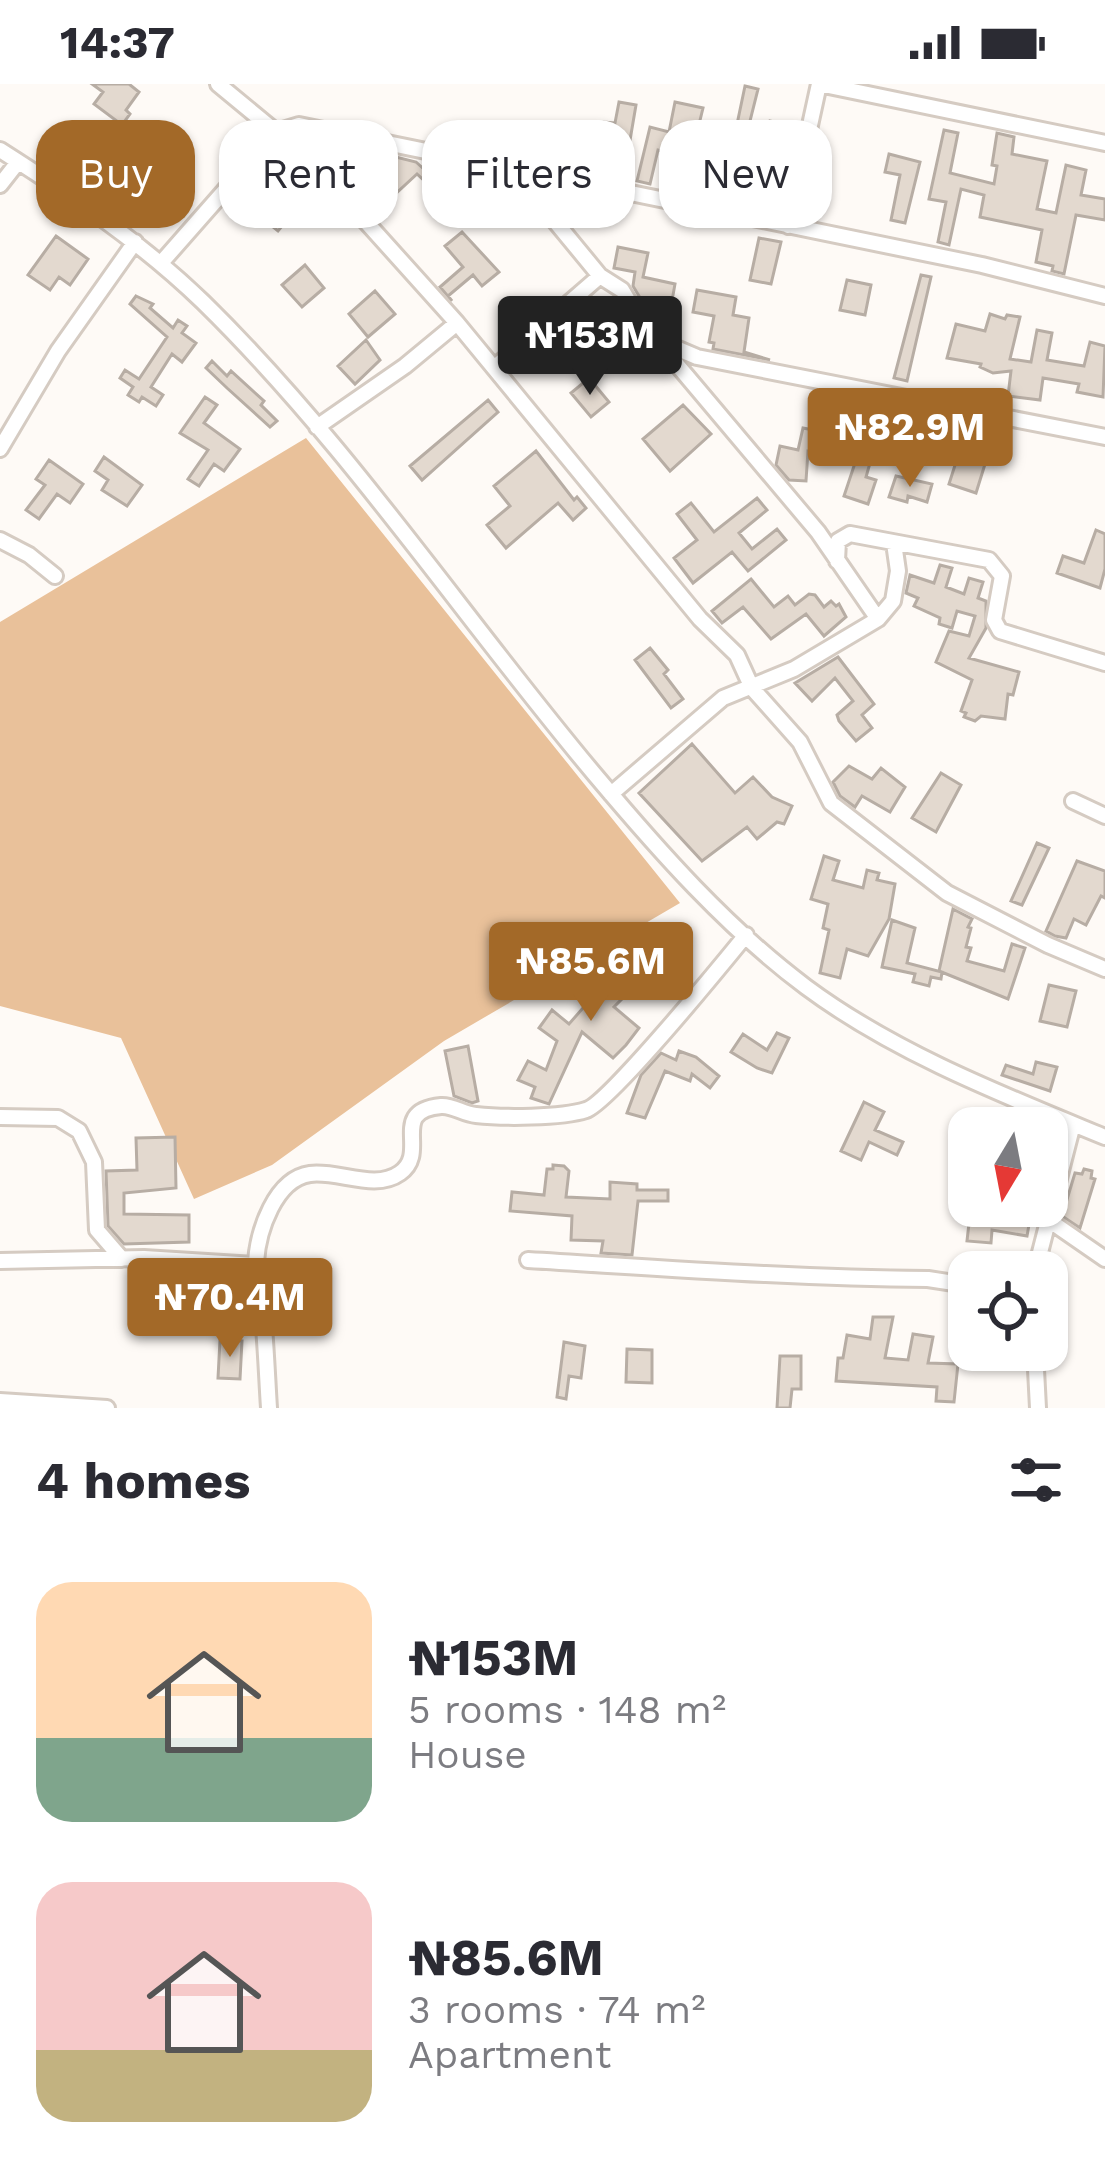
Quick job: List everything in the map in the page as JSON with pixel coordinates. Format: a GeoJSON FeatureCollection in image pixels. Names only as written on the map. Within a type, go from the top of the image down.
{"type":"FeatureCollection","features":[{"type":"Feature","properties":{"kind":"street"},"geometry":{"type":"LineString","coordinates":[[218,84],[262,120]]}},
{"type":"Feature","properties":{"kind":"street"},"geometry":{"type":"LineString","coordinates":[[811,120],[819,84],[1105,143]]}},
{"type":"Feature","properties":{"kind":"street"},"geometry":{"type":"LineString","coordinates":[[0,151],[135,242],[219,319],[317,427],[611,794],[746,935],[804,986],[856,1020],[1004,1095],[1105,1137]]}},
{"type":"Feature","properties":{"kind":"street"},"geometry":{"type":"LineString","coordinates":[[0,185],[18,162]]}},
{"type":"Feature","properties":{"kind":"street"},"geometry":{"type":"LineString","coordinates":[[161,263],[219,197]]}},
{"type":"Feature","properties":{"kind":"street"},"geometry":{"type":"LineString","coordinates":[[375,228],[700,619],[737,655],[752,688],[800,742],[831,803],[947,893],[1105,969]]}},
{"type":"Feature","properties":{"kind":"street"},"geometry":{"type":"LineString","coordinates":[[561,228],[600,276],[622,290],[655,338],[837,560],[878,619]]}},
{"type":"Feature","properties":{"kind":"street"},"geometry":{"type":"LineString","coordinates":[[798,228],[982,265],[1105,296]]}},
{"type":"Feature","properties":{"kind":"street"},"geometry":{"type":"LineString","coordinates":[[0,449],[58,351],[135,242]]}},
{"type":"Feature","properties":{"kind":"street"},"geometry":{"type":"LineString","coordinates":[[494,368],[600,276]]}},
{"type":"Feature","properties":{"kind":"street"},"geometry":{"type":"LineString","coordinates":[[317,427],[458,323]]}},
{"type":"Feature","properties":{"kind":"street"},"geometry":{"type":"LineString","coordinates":[[655,338],[697,357],[1105,437]]}},
{"type":"Feature","properties":{"kind":"street"},"geometry":{"type":"LineString","coordinates":[[685,371],[697,357]]}},
{"type":"Feature","properties":{"kind":"street"},"geometry":{"type":"LineString","coordinates":[[837,560],[838,541],[850,534],[989,560],[1002,576],[994,620],[1000,631],[1105,663]]}},
{"type":"Feature","properties":{"kind":"street"},"geometry":{"type":"LineString","coordinates":[[0,540],[56,576]]}},
{"type":"Feature","properties":{"kind":"street"},"geometry":{"type":"LineString","coordinates":[[611,794],[723,698],[794,669],[878,619],[893,601],[898,571],[894,543]]}},
{"type":"Feature","properties":{"kind":"street"},"geometry":{"type":"LineString","coordinates":[[1073,801],[1105,816]]}},
{"type":"Feature","properties":{"kind":"street"},"geometry":{"type":"LineString","coordinates":[[269,1408],[256,1265],[269,1212],[289,1181],[327,1173],[393,1178],[405,1170],[410,1159],[415,1113],[447,1105],[472,1115],[587,1110],[600,1102],[746,935]]}},
{"type":"Feature","properties":{"kind":"street"},"geometry":{"type":"LineString","coordinates":[[0,1117],[58,1118],[79,1131],[94,1162],[97,1230],[122,1258]]}},
{"type":"Feature","properties":{"kind":"street"},"geometry":{"type":"LineString","coordinates":[[1068,1145],[1073,1124]]}},
{"type":"Feature","properties":{"kind":"street"},"geometry":{"type":"LineString","coordinates":[[1059,1227],[1105,1258]]}},
{"type":"Feature","properties":{"kind":"street"},"geometry":{"type":"LineString","coordinates":[[0,1261],[122,1258],[256,1265]]}},
{"type":"Feature","properties":{"kind":"street"},"geometry":{"type":"LineString","coordinates":[[529,1260],[948,1282]]}},
{"type":"Feature","properties":{"kind":"street"},"geometry":{"type":"LineString","coordinates":[[1036,1371],[1038,1408]]}},
{"type":"Feature","properties":{"kind":"street"},"geometry":{"type":"LineString","coordinates":[[0,1401],[107,1408]]}},
{"type":"Feature","properties":{"kind":"shaded area"},"geometry":{"type":"Polygon","coordinates":[[[306,438],[680,903],[444,1041],[272,1165],[194,1199],[121,1038],[0,1006],[0,622],[306,438]]]}},
{"type":"Feature","properties":{"kind":"building"},"geometry":{"type":"Polygon","coordinates":[[[92,84],[129,84],[139,92],[126,110],[130,114],[126,120],[115,120],[94,104],[103,92],[92,84]]]}},
{"type":"Feature","properties":{"kind":"building"},"geometry":{"type":"Polygon","coordinates":[[[745,86],[758,89],[750,120],[738,120],[745,86]]]}},
{"type":"Feature","properties":{"kind":"building"},"geometry":{"type":"Polygon","coordinates":[[[619,102],[636,105],[633,120],[616,120],[619,102]]]}},
{"type":"Feature","properties":{"kind":"building"},"geometry":{"type":"Polygon","coordinates":[[[675,102],[703,108],[700,120],[671,120],[675,102]]]}},
{"type":"Feature","properties":{"kind":"building"},"geometry":{"type":"Polygon","coordinates":[[[650,127],[659,129],[659,150],[650,184],[637,181],[650,127]]]}},
{"type":"Feature","properties":{"kind":"building"},"geometry":{"type":"Polygon","coordinates":[[[944,130],[958,133],[950,173],[994,184],[997,133],[1014,137],[1012,154],[1047,161],[1037,209],[1056,213],[1066,165],[1086,170],[1081,195],[1105,199],[1105,220],[1076,215],[1064,274],[1036,262],[1042,230],[980,217],[984,195],[961,189],[949,245],[938,242],[946,202],[929,199],[944,130]]]}},
{"type":"Feature","properties":{"kind":"building"},"geometry":{"type":"Polygon","coordinates":[[[889,154],[920,162],[905,223],[891,220],[900,175],[885,172],[889,154]]]}},
{"type":"Feature","properties":{"kind":"building"},"geometry":{"type":"Polygon","coordinates":[[[398,158],[416,162],[422,167],[422,179],[417,174],[398,191],[398,158]]]}},
{"type":"Feature","properties":{"kind":"building"},"geometry":{"type":"Polygon","coordinates":[[[462,232],[499,272],[482,286],[473,275],[448,296],[452,301],[440,287],[463,267],[445,246],[462,232]]]}},
{"type":"Feature","properties":{"kind":"building"},"geometry":{"type":"Polygon","coordinates":[[[56,236],[88,259],[70,285],[59,277],[50,290],[28,275],[56,236]]]}},
{"type":"Feature","properties":{"kind":"building"},"geometry":{"type":"Polygon","coordinates":[[[759,238],[781,242],[771,284],[750,280],[759,238]]]}},
{"type":"Feature","properties":{"kind":"building"},"geometry":{"type":"Polygon","coordinates":[[[618,247],[648,253],[643,277],[675,284],[668,323],[651,316],[633,286],[635,272],[614,268],[618,247]]]}},
{"type":"Feature","properties":{"kind":"building"},"geometry":{"type":"Polygon","coordinates":[[[305,265],[324,288],[302,307],[282,285],[305,265]]]}},
{"type":"Feature","properties":{"kind":"building"},"geometry":{"type":"Polygon","coordinates":[[[921,275],[931,277],[907,381],[894,378],[921,275]]]}},
{"type":"Feature","properties":{"kind":"building"},"geometry":{"type":"Polygon","coordinates":[[[847,280],[871,285],[865,315],[840,310],[847,280]]]}},
{"type":"Feature","properties":{"kind":"building"},"geometry":{"type":"Polygon","coordinates":[[[697,290],[736,297],[733,315],[749,318],[744,352],[770,360],[713,349],[714,343],[709,342],[714,316],[693,312],[697,290]]]}},
{"type":"Feature","properties":{"kind":"building"},"geometry":{"type":"Polygon","coordinates":[[[375,291],[395,314],[368,337],[349,314],[375,291]]]}},
{"type":"Feature","properties":{"kind":"building"},"geometry":{"type":"Polygon","coordinates":[[[136,296],[153,304],[150,308],[173,328],[178,320],[187,326],[182,333],[196,343],[182,362],[172,354],[151,387],[163,395],[156,406],[128,395],[133,387],[120,378],[125,370],[139,379],[167,337],[130,304],[136,296]]]}},
{"type":"Feature","properties":{"kind":"building"},"geometry":{"type":"Polygon","coordinates":[[[588,309],[596,316],[602,310],[609,317],[569,352],[555,336],[561,332],[557,328],[588,309]]]}},
{"type":"Feature","properties":{"kind":"building"},"geometry":{"type":"Polygon","coordinates":[[[990,314],[1020,317],[1010,359],[1031,362],[1037,330],[1052,333],[1047,360],[1084,366],[1090,342],[1105,346],[1103,397],[1077,392],[1079,384],[1043,378],[1040,400],[1008,396],[1011,371],[993,373],[981,364],[947,358],[956,324],[985,331],[990,314]]]}},
{"type":"Feature","properties":{"kind":"building"},"geometry":{"type":"Polygon","coordinates":[[[366,340],[380,360],[355,384],[338,366],[366,340]]]}},
{"type":"Feature","properties":{"kind":"building"},"geometry":{"type":"Polygon","coordinates":[[[212,361],[227,376],[231,371],[264,401],[261,405],[277,421],[270,427],[227,388],[206,368],[212,361]]]}},
{"type":"Feature","properties":{"kind":"building"},"geometry":{"type":"Polygon","coordinates":[[[589,378],[609,402],[591,417],[571,393],[589,378]]]}},
{"type":"Feature","properties":{"kind":"building"},"geometry":{"type":"Polygon","coordinates":[[[205,397],[217,405],[204,423],[240,449],[224,471],[214,464],[199,486],[188,479],[208,450],[180,433],[205,397]]]}},
{"type":"Feature","properties":{"kind":"building"},"geometry":{"type":"Polygon","coordinates":[[[488,400],[498,412],[422,480],[410,466],[488,400]]]}},
{"type":"Feature","properties":{"kind":"building"},"geometry":{"type":"Polygon","coordinates":[[[683,405],[711,434],[670,471],[643,439],[683,405]]]}},
{"type":"Feature","properties":{"kind":"building"},"geometry":{"type":"Polygon","coordinates":[[[803,428],[876,442],[866,477],[876,480],[868,504],[844,496],[855,463],[808,451],[806,481],[789,480],[776,465],[780,446],[798,450],[803,428]]]}},
{"type":"Feature","properties":{"kind":"building"},"geometry":{"type":"Polygon","coordinates":[[[963,440],[990,448],[976,493],[949,484],[963,440]]]}},
{"type":"Feature","properties":{"kind":"building"},"geometry":{"type":"Polygon","coordinates":[[[536,451],[574,500],[577,497],[586,508],[573,520],[558,503],[506,548],[487,525],[510,506],[494,486],[536,451]]]}},
{"type":"Feature","properties":{"kind":"building"},"geometry":{"type":"Polygon","coordinates":[[[104,457],[142,485],[127,506],[102,490],[108,480],[95,471],[104,457]]]}},
{"type":"Feature","properties":{"kind":"building"},"geometry":{"type":"Polygon","coordinates":[[[49,460],[83,484],[70,503],[57,494],[39,519],[26,510],[45,485],[36,479],[49,460]]]}},
{"type":"Feature","properties":{"kind":"building"},"geometry":{"type":"Polygon","coordinates":[[[896,476],[932,484],[927,502],[889,497],[896,476]]]}},
{"type":"Feature","properties":{"kind":"building"},"geometry":{"type":"Polygon","coordinates":[[[757,498],[767,510],[739,533],[752,549],[777,529],[786,540],[748,571],[732,552],[693,583],[674,558],[697,540],[677,514],[691,503],[714,532],[757,498]]]}},
{"type":"Feature","properties":{"kind":"building"},"geometry":{"type":"Polygon","coordinates":[[[1096,530],[1105,534],[1100,588],[1057,573],[1063,556],[1084,563],[1096,530]]]}},
{"type":"Feature","properties":{"kind":"building"},"geometry":{"type":"Polygon","coordinates":[[[940,565],[952,568],[946,587],[964,594],[969,578],[983,582],[978,598],[986,601],[986,628],[969,658],[1019,672],[1013,695],[1008,694],[1005,719],[964,717],[961,711],[972,680],[936,662],[949,631],[969,636],[975,616],[957,611],[952,628],[939,624],[940,618],[914,606],[918,598],[906,593],[910,575],[934,583],[940,565]]]}},
{"type":"Feature","properties":{"kind":"building"},"geometry":{"type":"Polygon","coordinates":[[[751,579],[774,607],[788,596],[795,605],[809,594],[824,607],[831,601],[839,604],[846,617],[824,636],[806,614],[771,639],[743,607],[722,623],[712,611],[751,579]]]}},
{"type":"Feature","properties":{"kind":"building"},"geometry":{"type":"Polygon","coordinates":[[[650,648],[683,699],[671,708],[635,660],[650,648]]]}},
{"type":"Feature","properties":{"kind":"building"},"geometry":{"type":"Polygon","coordinates":[[[838,657],[874,704],[862,715],[872,728],[856,741],[837,715],[853,701],[835,678],[812,701],[795,683],[838,657]]]}},
{"type":"Feature","properties":{"kind":"building"},"geometry":{"type":"Polygon","coordinates":[[[692,744],[735,793],[753,777],[772,797],[792,806],[784,824],[777,822],[757,839],[747,827],[702,861],[639,793],[692,744]]]}},
{"type":"Feature","properties":{"kind":"building"},"geometry":{"type":"Polygon","coordinates":[[[849,766],[872,779],[881,768],[905,787],[890,812],[862,796],[855,807],[840,796],[833,782],[849,766]]]}},
{"type":"Feature","properties":{"kind":"building"},"geometry":{"type":"Polygon","coordinates":[[[941,773],[961,785],[936,832],[912,818],[941,773]]]}},
{"type":"Feature","properties":{"kind":"building"},"geometry":{"type":"Polygon","coordinates":[[[1037,843],[1049,848],[1022,905],[1011,901],[1037,843]]]}},
{"type":"Feature","properties":{"kind":"building"},"geometry":{"type":"Polygon","coordinates":[[[824,856],[839,861],[833,880],[863,888],[867,870],[879,873],[877,880],[895,884],[889,919],[868,956],[847,949],[840,978],[820,973],[829,930],[823,928],[828,904],[811,899],[824,856]]]}},
{"type":"Feature","properties":{"kind":"building"},"geometry":{"type":"Polygon","coordinates":[[[1077,861],[1105,871],[1105,898],[1101,896],[1086,925],[1074,919],[1066,938],[1055,936],[1046,931],[1077,861]]]}},
{"type":"Feature","properties":{"kind":"building"},"geometry":{"type":"Polygon","coordinates":[[[953,909],[972,919],[967,961],[1004,971],[1012,944],[1025,948],[1008,999],[939,971],[953,909]]]}},
{"type":"Feature","properties":{"kind":"building"},"geometry":{"type":"Polygon","coordinates":[[[892,920],[915,928],[907,963],[942,972],[941,979],[931,977],[929,986],[913,982],[915,974],[882,967],[892,920]]]}},
{"type":"Feature","properties":{"kind":"building"},"geometry":{"type":"Polygon","coordinates":[[[652,953],[672,970],[660,984],[647,974],[614,1007],[639,1028],[626,1045],[613,1058],[582,1032],[549,1104],[531,1098],[535,1087],[518,1080],[528,1061],[546,1070],[557,1041],[539,1028],[552,1010],[569,1024],[590,1000],[573,985],[590,967],[609,983],[628,964],[636,973],[652,953]]]}},
{"type":"Feature","properties":{"kind":"building"},"geometry":{"type":"Polygon","coordinates":[[[1049,985],[1076,991],[1067,1027],[1040,1021],[1049,985]]]}},
{"type":"Feature","properties":{"kind":"building"},"geometry":{"type":"Polygon","coordinates":[[[777,1033],[789,1038],[772,1073],[731,1052],[743,1034],[767,1050],[777,1033]]]}},
{"type":"Feature","properties":{"kind":"building"},"geometry":{"type":"Polygon","coordinates":[[[468,1046],[478,1101],[472,1103],[454,1096],[445,1051],[468,1046]]]}},
{"type":"Feature","properties":{"kind":"building"},"geometry":{"type":"Polygon","coordinates":[[[679,1051],[696,1057],[719,1076],[710,1088],[692,1074],[690,1081],[665,1071],[645,1118],[627,1113],[641,1075],[661,1053],[676,1060],[679,1051]]]}},
{"type":"Feature","properties":{"kind":"building"},"geometry":{"type":"Polygon","coordinates":[[[1036,1062],[1057,1067],[1050,1091],[1002,1075],[1006,1065],[1033,1074],[1036,1062]]]}},
{"type":"Feature","properties":{"kind":"building"},"geometry":{"type":"Polygon","coordinates":[[[864,1102],[884,1112],[875,1130],[903,1142],[897,1155],[869,1142],[861,1160],[841,1151],[864,1102]]]}},
{"type":"Feature","properties":{"kind":"building"},"geometry":{"type":"Polygon","coordinates":[[[175,1137],[176,1188],[124,1193],[124,1214],[189,1215],[189,1242],[124,1244],[108,1226],[106,1171],[137,1170],[136,1138],[175,1137]]]}},
{"type":"Feature","properties":{"kind":"building"},"geometry":{"type":"Polygon","coordinates":[[[553,1165],[569,1171],[566,1197],[610,1199],[610,1182],[637,1184],[637,1190],[668,1190],[668,1201],[638,1201],[632,1255],[601,1253],[603,1241],[571,1240],[572,1216],[510,1211],[512,1192],[544,1195],[547,1169],[553,1165]]]}},
{"type":"Feature","properties":{"kind":"building"},"geometry":{"type":"Polygon","coordinates":[[[1084,1169],[1092,1171],[1095,1179],[1080,1228],[1068,1220],[1068,1196],[1075,1173],[1082,1174],[1084,1169]]]}},
{"type":"Feature","properties":{"kind":"building"},"geometry":{"type":"Polygon","coordinates":[[[969,1227],[1029,1227],[1027,1236],[992,1230],[991,1243],[967,1241],[969,1227]]]}},
{"type":"Feature","properties":{"kind":"building"},"geometry":{"type":"Polygon","coordinates":[[[873,1317],[893,1317],[885,1358],[908,1360],[913,1334],[933,1337],[928,1363],[948,1364],[948,1371],[957,1371],[954,1402],[936,1401],[937,1387],[836,1381],[847,1335],[870,1339],[873,1317]]]}},
{"type":"Feature","properties":{"kind":"building"},"geometry":{"type":"Polygon","coordinates":[[[220,1340],[242,1341],[240,1379],[218,1378],[220,1340]]]}},
{"type":"Feature","properties":{"kind":"building"},"geometry":{"type":"Polygon","coordinates":[[[564,1342],[585,1346],[581,1378],[569,1376],[566,1399],[557,1397],[564,1342]]]}},
{"type":"Feature","properties":{"kind":"building"},"geometry":{"type":"Polygon","coordinates":[[[627,1349],[652,1350],[652,1383],[626,1382],[627,1349]]]}},
{"type":"Feature","properties":{"kind":"building"},"geometry":{"type":"Polygon","coordinates":[[[780,1356],[801,1356],[801,1389],[792,1389],[790,1408],[777,1408],[780,1356]]]}}]}
